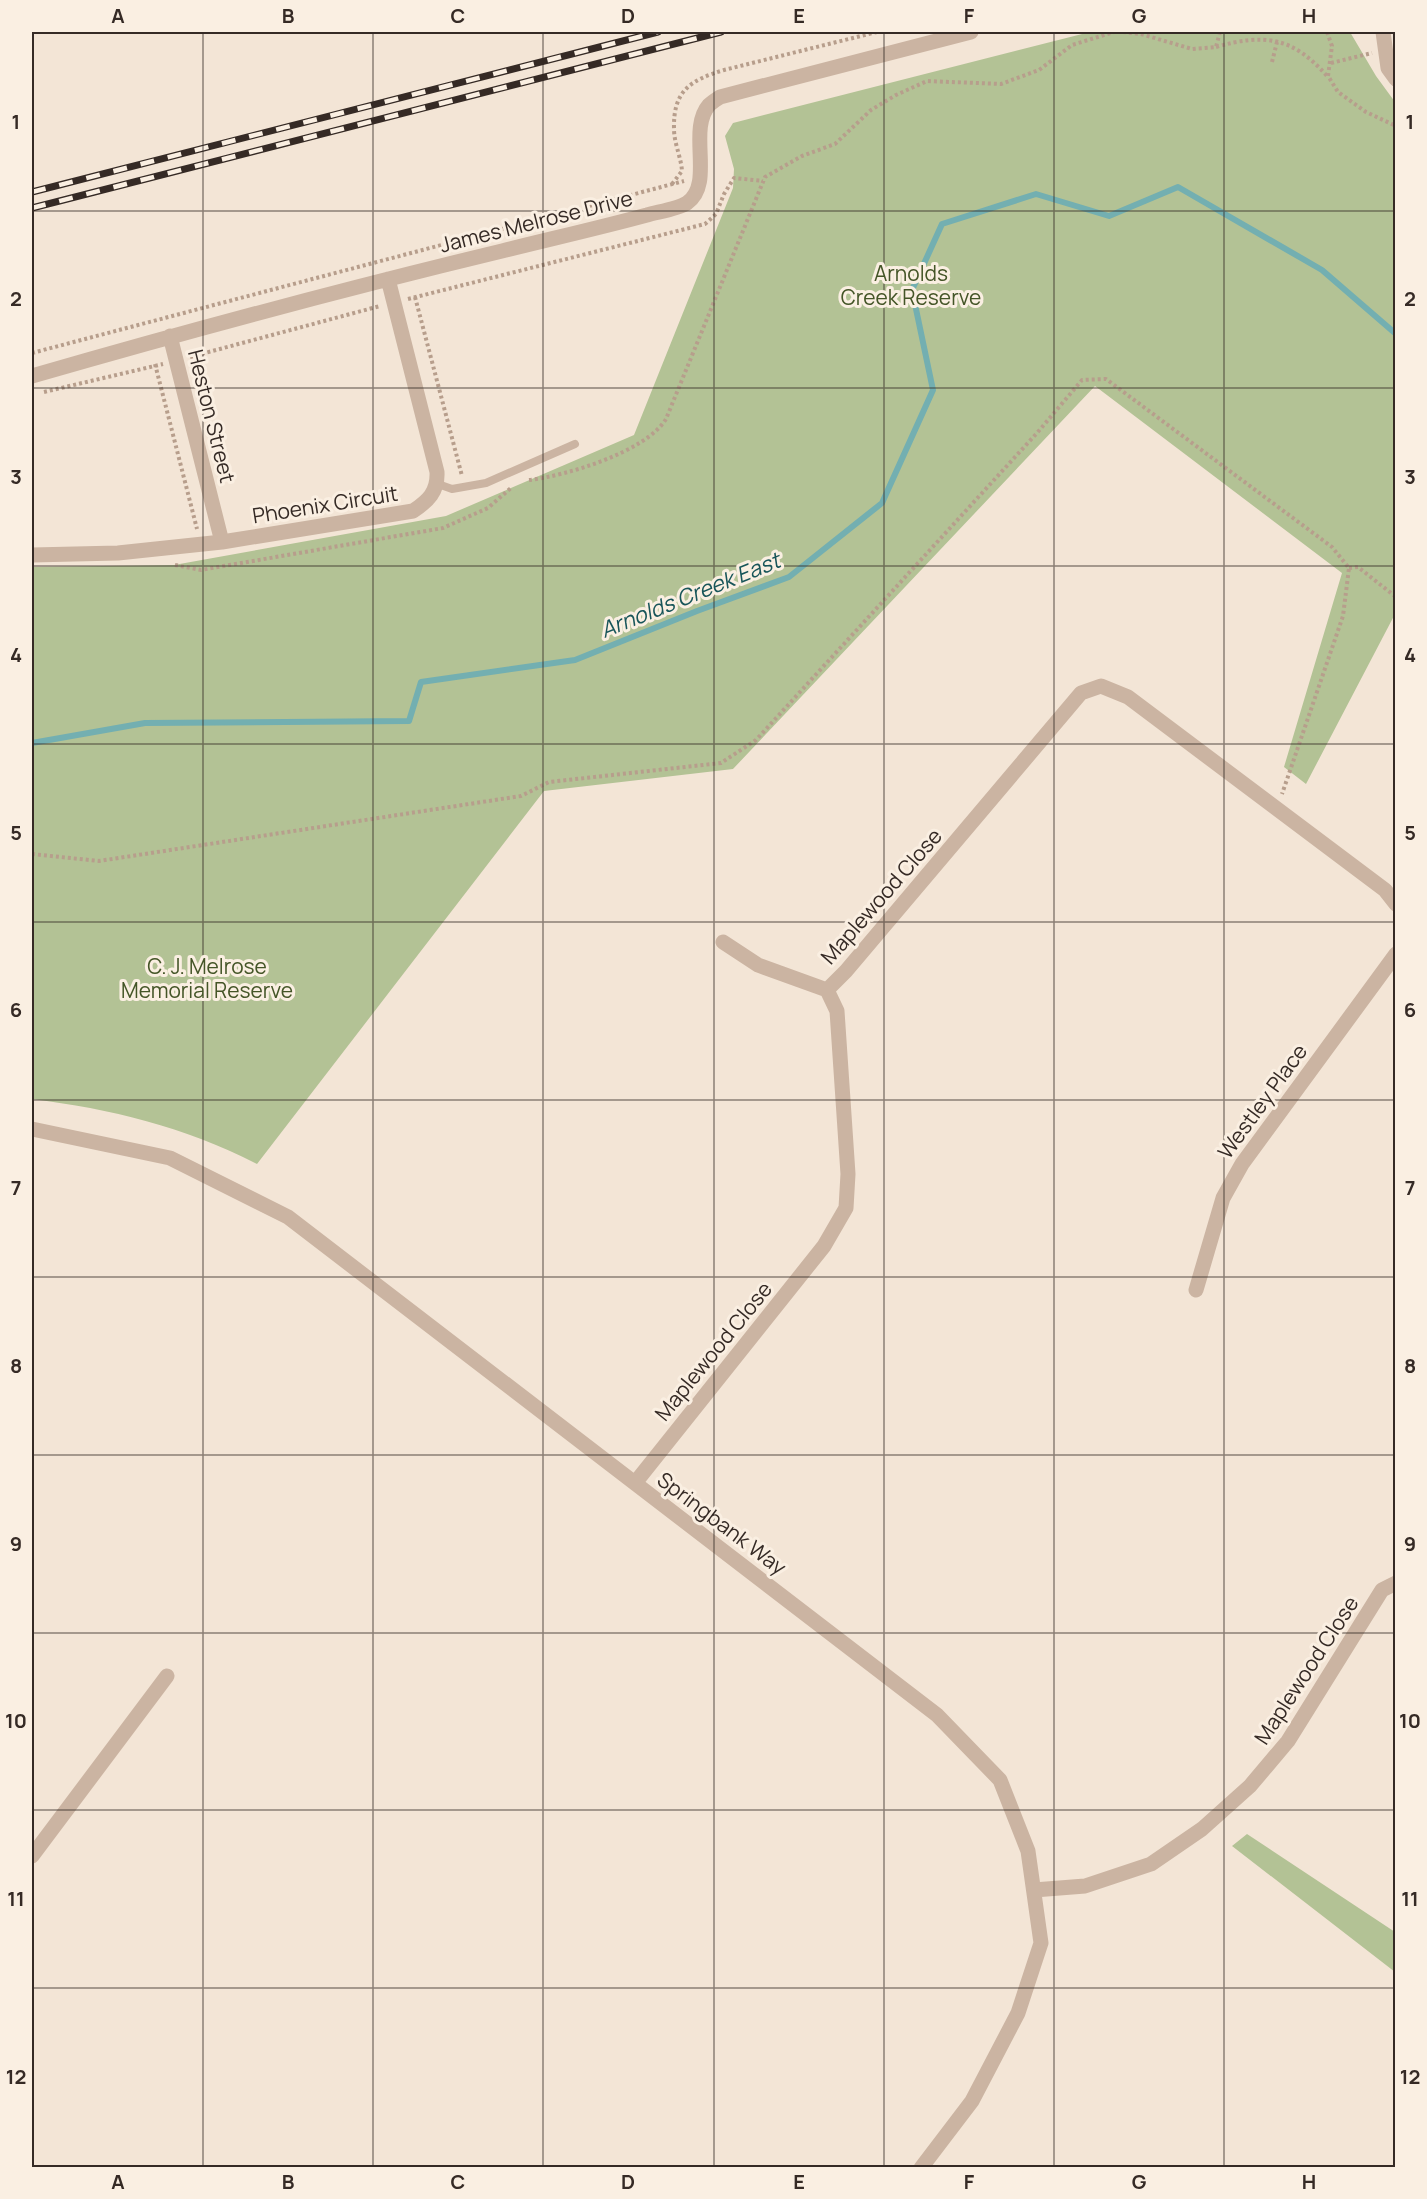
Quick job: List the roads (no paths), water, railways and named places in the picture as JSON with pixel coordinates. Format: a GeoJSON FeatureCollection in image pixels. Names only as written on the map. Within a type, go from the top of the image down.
{"type":"FeatureCollection","features":[{"type":"Feature","properties":{"kind":"street","name":"James Melrose Drive"},"geometry":{"type":"LineString","coordinates":[[32,376],[170,336],[686,204],[695,194],[700,177],[700,127],[709,104],[720,97],[971,32]]}},
{"type":"Feature","properties":{"kind":"street"},"geometry":{"type":"LineString","coordinates":[[1383,32],[1388,68],[1395,80]]}},
{"type":"Feature","properties":{"kind":"street"},"geometry":{"type":"LineString","coordinates":[[388,279],[437,472],[438,484]]}},
{"type":"Feature","properties":{"kind":"street","name":"Heston Street"},"geometry":{"type":"LineString","coordinates":[[170,336],[222,542]]}},
{"type":"Feature","properties":{"kind":"street","name":"Phoenix Circuit"},"geometry":{"type":"LineString","coordinates":[[32,555],[118,553],[222,542],[412,511],[429,501],[438,484]]}},
{"type":"Feature","properties":{"kind":"street","name":"Maplewood Close"},"geometry":{"type":"LineString","coordinates":[[635,1483],[824,1246],[846,1208],[848,1174],[837,1011],[827,990],[846,971],[1081,693],[1101,686],[1128,697],[1385,890],[1395,904]]}},
{"type":"Feature","properties":{"kind":"street"},"geometry":{"type":"LineString","coordinates":[[723,942],[758,965],[827,990]]}},
{"type":"Feature","properties":{"kind":"street","name":"Westley Place"},"geometry":{"type":"LineString","coordinates":[[1196,1290],[1223,1198],[1242,1164],[1395,954]]}},
{"type":"Feature","properties":{"kind":"street","name":"Springbank Way"},"geometry":{"type":"LineString","coordinates":[[32,1129],[170,1158],[288,1217],[937,1714],[1000,1780],[1028,1851],[1041,1943],[1018,2013],[972,2101],[921,2168]]}},
{"type":"Feature","properties":{"kind":"street","name":"Maplewood Close"},"geometry":{"type":"LineString","coordinates":[[1034,1890],[1085,1886],[1151,1864],[1202,1828],[1250,1786],[1288,1741],[1382,1590],[1395,1583]]}},
{"type":"Feature","properties":{"kind":"street"},"geometry":{"type":"LineString","coordinates":[[32,1856],[167,1676]]}},
{"type":"Feature","properties":{"kind":"lane"},"geometry":{"type":"LineString","coordinates":[[438,484],[453,489],[486,483],[575,444]]}},
{"type":"Feature","properties":{"kind":"waterway","name":"Arnolds Creek East"},"geometry":{"type":"LineString","coordinates":[[32,743],[145,723],[409,721],[421,682],[575,660],[789,577],[882,503],[933,390],[912,290],[942,224],[1036,194],[1109,216],[1178,187],[1322,270],[1396,334]]}},
{"type":"Feature","properties":{"kind":"railway"},"geometry":{"type":"LineString","coordinates":[[32,192],[658,32]]}},
{"type":"Feature","properties":{"kind":"railway"},"geometry":{"type":"LineString","coordinates":[[32,208],[721,32]]}},
{"type":"Feature","properties":{"kind":"park label","name":"Arnolds Creek Reserve"},"geometry":{"type":"Point","coordinates":[911,285]}},
{"type":"Feature","properties":{"kind":"park label","name":"C. J. Melrose Memorial Reserve"},"geometry":{"type":"Point","coordinates":[207,978]}}]}
